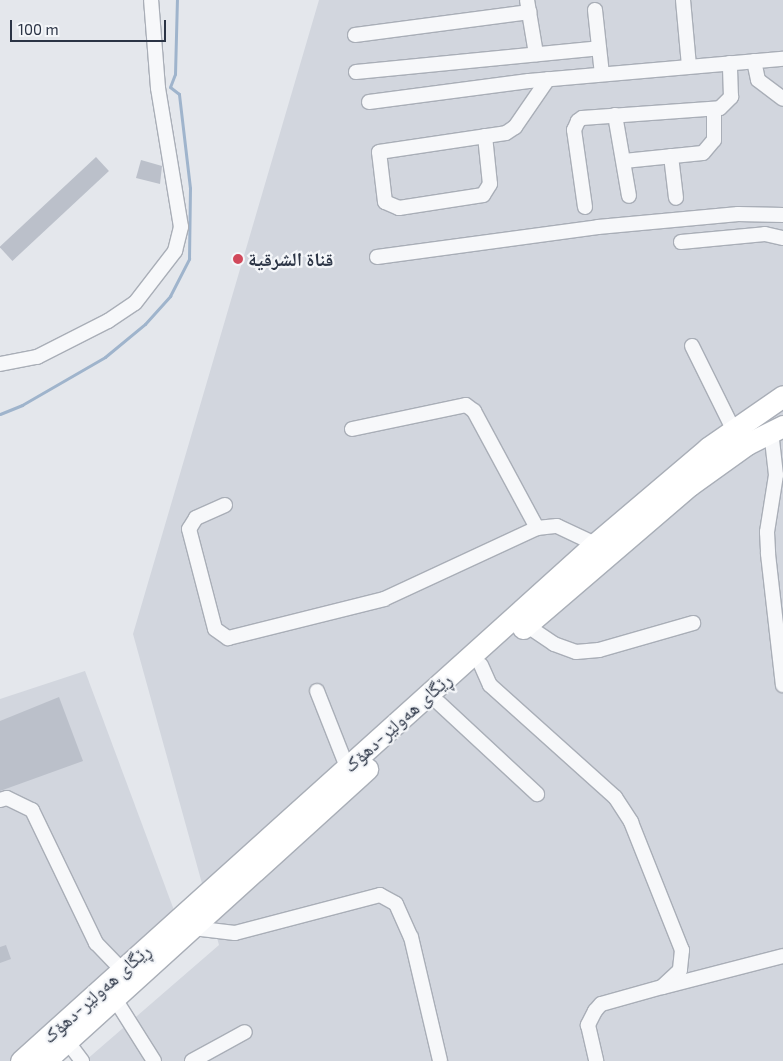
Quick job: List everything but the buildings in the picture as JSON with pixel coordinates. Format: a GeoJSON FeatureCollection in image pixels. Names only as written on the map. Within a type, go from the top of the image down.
{"type":"FeatureCollection","features":[{"type":"Feature","properties":{"kind":"highway","name":"ڕێگای هەولێر-دهۆک"},"geometry":{"type":"LineString","coordinates":[[21,1061],[595,544],[708,448],[783,396]]}},
{"type":"Feature","properties":{"kind":"highway","name":"ڕێگای هەولێر-دهۆک"},"geometry":{"type":"LineString","coordinates":[[45,1061],[526,626],[690,485],[777,429]]}},
{"type":"Feature","properties":{"kind":"street"},"geometry":{"type":"LineString","coordinates":[[0,364],[37,357],[108,321],[135,303],[175,251],[181,227],[158,88],[151,0]]}},
{"type":"Feature","properties":{"kind":"street"},"geometry":{"type":"LineString","coordinates":[[683,0],[689,66]]}},
{"type":"Feature","properties":{"kind":"street"},"geometry":{"type":"LineString","coordinates":[[355,35],[528,6],[536,54]]}},
{"type":"Feature","properties":{"kind":"street"},"geometry":{"type":"LineString","coordinates":[[594,10],[602,74]]}},
{"type":"Feature","properties":{"kind":"street"},"geometry":{"type":"LineString","coordinates":[[356,72],[599,48]]}},
{"type":"Feature","properties":{"kind":"street"},"geometry":{"type":"LineString","coordinates":[[369,102],[548,79],[783,59]]}},
{"type":"Feature","properties":{"kind":"street"},"geometry":{"type":"LineString","coordinates":[[754,61],[758,80],[783,99]]}},
{"type":"Feature","properties":{"kind":"street"},"geometry":{"type":"LineString","coordinates":[[586,207],[574,130],[582,118],[714,109],[727,104],[731,97],[730,63]]}},
{"type":"Feature","properties":{"kind":"street"},"geometry":{"type":"LineString","coordinates":[[485,136],[490,184],[483,195],[399,208],[385,202],[379,152],[485,136],[506,133],[514,127],[548,79]]}},
{"type":"Feature","properties":{"kind":"street"},"geometry":{"type":"LineString","coordinates":[[624,161],[671,156],[711,148],[714,109]]}},
{"type":"Feature","properties":{"kind":"street"},"geometry":{"type":"LineString","coordinates":[[615,115],[629,196]]}},
{"type":"Feature","properties":{"kind":"street"},"geometry":{"type":"LineString","coordinates":[[671,156],[676,198]]}},
{"type":"Feature","properties":{"kind":"street"},"geometry":{"type":"LineString","coordinates":[[377,257],[598,228],[738,214],[783,215]]}},
{"type":"Feature","properties":{"kind":"street"},"geometry":{"type":"LineString","coordinates":[[681,242],[764,234],[783,238]]}},
{"type":"Feature","properties":{"kind":"street"},"geometry":{"type":"LineString","coordinates":[[692,346],[734,431]]}},
{"type":"Feature","properties":{"kind":"street"},"geometry":{"type":"LineString","coordinates":[[352,429],[466,405],[474,411],[537,528]]}},
{"type":"Feature","properties":{"kind":"street"},"geometry":{"type":"LineString","coordinates":[[777,429],[777,511],[768,554],[783,685]]}},
{"type":"Feature","properties":{"kind":"street"},"geometry":{"type":"LineString","coordinates":[[225,505],[196,518],[189,529],[214,629],[228,638],[384,599],[537,528],[558,526],[595,544]]}},
{"type":"Feature","properties":{"kind":"street"},"geometry":{"type":"LineString","coordinates":[[526,626],[554,644],[576,652],[600,650],[693,623]]}},
{"type":"Feature","properties":{"kind":"street"},"geometry":{"type":"LineString","coordinates":[[481,665],[490,685],[615,797],[632,822],[682,950],[680,970],[662,987]]}},
{"type":"Feature","properties":{"kind":"street"},"geometry":{"type":"LineString","coordinates":[[317,691],[347,767]]}},
{"type":"Feature","properties":{"kind":"street"},"geometry":{"type":"LineString","coordinates":[[439,703],[538,794]]}},
{"type":"Feature","properties":{"kind":"street"},"geometry":{"type":"LineString","coordinates":[[0,800],[7,798],[32,810],[96,943],[122,970]]}},
{"type":"Feature","properties":{"kind":"street"},"geometry":{"type":"LineString","coordinates":[[193,928],[235,933],[380,895],[396,904],[411,937],[440,1061]]}},
{"type":"Feature","properties":{"kind":"street"},"geometry":{"type":"LineString","coordinates":[[596,1061],[588,1025],[601,1004],[783,956]]}},
{"type":"Feature","properties":{"kind":"street"},"geometry":{"type":"LineString","coordinates":[[115,999],[154,1061]]}},
{"type":"Feature","properties":{"kind":"street"},"geometry":{"type":"LineString","coordinates":[[192,1061],[245,1032]]}},
{"type":"Feature","properties":{"kind":"street"},"geometry":{"type":"LineString","coordinates":[[67,1041],[82,1061]]}},
{"type":"Feature","properties":{"kind":"shaded area"},"geometry":{"type":"Polygon","coordinates":[[[319,0],[783,0],[783,1061],[85,1061],[219,945],[133,634],[319,0]]]}},
{"type":"Feature","properties":{"kind":"shaded area"},"geometry":{"type":"Polygon","coordinates":[[[85,671],[178,921],[22,1061],[0,1061],[0,699],[85,671]]]}},
{"type":"Feature","properties":{"kind":"waterway"},"geometry":{"type":"LineString","coordinates":[[0,414],[22,405],[105,357],[145,324],[170,296],[189,259],[190,188],[179,94],[170,87],[175,74],[177,0]]}},
{"type":"Feature","properties":{"kind":"place","name":"قناة الشرقية"},"geometry":{"type":"Point","coordinates":[238,259]}}]}
